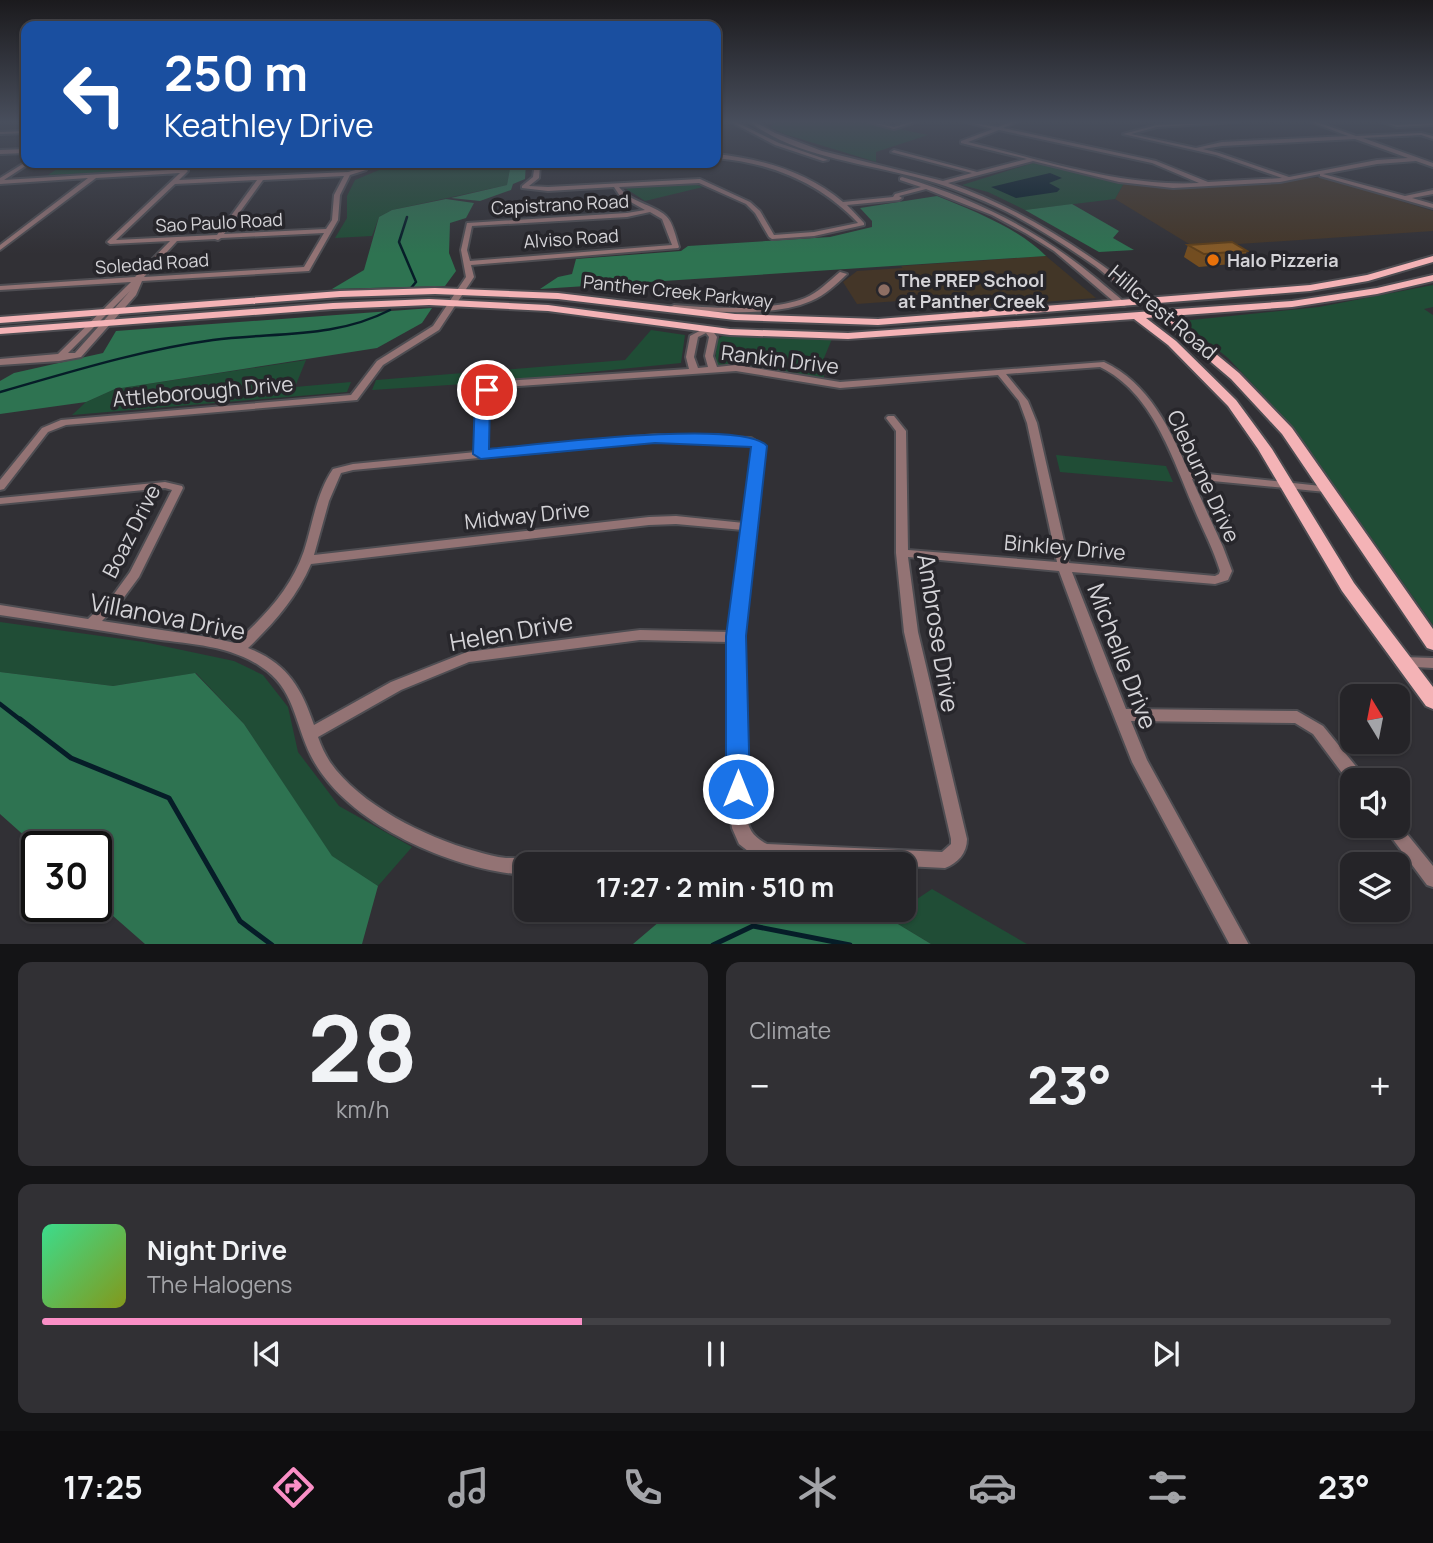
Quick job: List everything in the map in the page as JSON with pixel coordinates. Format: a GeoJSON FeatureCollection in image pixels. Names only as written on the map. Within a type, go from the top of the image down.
{"type":"FeatureCollection","features":[{"type":"Feature","properties":{"kind":"main road","name":"Panther Creek Parkway"},"geometry":{"type":"LineString","coordinates":[[0,331],[89,325],[117,312],[340,294],[462,291],[571,297],[838,322],[920,320],[1310,288],[1368,278],[1433,259]]}},
{"type":"Feature","properties":{"kind":"main road","name":"Panther Creek Parkway"},"geometry":{"type":"LineString","coordinates":[[0,320],[454,303],[548,308],[708,329],[848,336],[1306,302],[1377,291],[1433,278]]}},
{"type":"Feature","properties":{"kind":"main road","name":"Hillcrest Road"},"geometry":{"type":"LineString","coordinates":[[1146,302],[1194,339],[1261,402],[1287,431],[1433,643]]}},
{"type":"Feature","properties":{"kind":"main road","name":"Hillcrest Road"},"geometry":{"type":"LineString","coordinates":[[1122,304],[1172,343],[1232,403],[1287,485],[1348,587],[1402,662],[1426,684],[1433,701]]}},
{"type":"Feature","properties":{"kind":"main road"},"geometry":{"type":"LineString","coordinates":[[920,320],[930,331]]}},
{"type":"Feature","properties":{"kind":"street"},"geometry":{"type":"LineString","coordinates":[[537,168],[536,178],[524,187],[615,186],[700,181],[748,204],[758,212],[772,237],[824,232],[862,224],[844,204],[813,184],[768,166]]}},
{"type":"Feature","properties":{"kind":"street","name":"Hillcrest Road"},"geometry":{"type":"LineString","coordinates":[[849,166],[928,187],[952,186],[1009,209],[1054,233],[1146,302]]}},
{"type":"Feature","properties":{"kind":"street","name":"Hillcrest Road"},"geometry":{"type":"LineString","coordinates":[[870,166],[940,187],[1026,230],[1122,304]]}},
{"type":"Feature","properties":{"kind":"street"},"geometry":{"type":"LineString","coordinates":[[949,166],[980,174]]}},
{"type":"Feature","properties":{"kind":"street"},"geometry":{"type":"LineString","coordinates":[[844,204],[911,198],[1008,166]]}},
{"type":"Feature","properties":{"kind":"street"},"geometry":{"type":"LineString","coordinates":[[1063,166],[1134,183],[1209,186],[1290,179],[1358,166]]}},
{"type":"Feature","properties":{"kind":"street"},"geometry":{"type":"LineString","coordinates":[[1163,166],[1209,186]]}},
{"type":"Feature","properties":{"kind":"street"},"geometry":{"type":"LineString","coordinates":[[1250,166],[1290,179]]}},
{"type":"Feature","properties":{"kind":"street"},"geometry":{"type":"LineString","coordinates":[[0,181],[21,167]]}},
{"type":"Feature","properties":{"kind":"street"},"geometry":{"type":"LineString","coordinates":[[173,182],[348,174],[363,170]]}},
{"type":"Feature","properties":{"kind":"street"},"geometry":{"type":"LineString","coordinates":[[0,181],[185,171],[173,182]]}},
{"type":"Feature","properties":{"kind":"street"},"geometry":{"type":"LineString","coordinates":[[329,231],[337,216],[338,192],[348,174]]}},
{"type":"Feature","properties":{"kind":"street"},"geometry":{"type":"LineString","coordinates":[[952,186],[980,178],[980,174]]}},
{"type":"Feature","properties":{"kind":"street"},"geometry":{"type":"LineString","coordinates":[[1319,174],[1433,208]]}},
{"type":"Feature","properties":{"kind":"street"},"geometry":{"type":"LineString","coordinates":[[0,248],[96,175]]}},
{"type":"Feature","properties":{"kind":"street"},"geometry":{"type":"LineString","coordinates":[[218,238],[261,178]]}},
{"type":"Feature","properties":{"kind":"street","name":"Sao Paulo Road"},"geometry":{"type":"LineString","coordinates":[[173,182],[111,242],[329,231]]}},
{"type":"Feature","properties":{"kind":"street"},"geometry":{"type":"LineString","coordinates":[[615,186],[622,195],[653,210]]}},
{"type":"Feature","properties":{"kind":"street"},"geometry":{"type":"LineString","coordinates":[[895,198],[928,187]]}},
{"type":"Feature","properties":{"kind":"street"},"geometry":{"type":"LineString","coordinates":[[1403,199],[1433,192]]}},
{"type":"Feature","properties":{"kind":"street","name":"Capistrano Road"},"geometry":{"type":"LineString","coordinates":[[468,263],[464,250],[469,224],[629,215],[653,210]]}},
{"type":"Feature","properties":{"kind":"street","name":"Alviso Road"},"geometry":{"type":"LineString","coordinates":[[468,263],[510,257],[676,247],[667,220],[653,210]]}},
{"type":"Feature","properties":{"kind":"street","name":"Soledad Road"},"geometry":{"type":"LineString","coordinates":[[0,288],[306,269],[329,231]]}},
{"type":"Feature","properties":{"kind":"street"},"geometry":{"type":"LineString","coordinates":[[0,362],[72,357],[80,354],[104,318],[174,240]]}},
{"type":"Feature","properties":{"kind":"street"},"geometry":{"type":"LineString","coordinates":[[454,303],[470,277],[468,263]]}},
{"type":"Feature","properties":{"kind":"street"},"geometry":{"type":"LineString","coordinates":[[674,307],[718,312],[806,301],[843,274]]}},
{"type":"Feature","properties":{"kind":"street"},"geometry":{"type":"LineString","coordinates":[[117,312],[133,293],[139,280]]}},
{"type":"Feature","properties":{"kind":"street","name":"Attleborough Drive"},"geometry":{"type":"LineString","coordinates":[[0,486],[45,430],[56,425],[354,397],[374,368],[432,332],[454,303]]}},
{"type":"Feature","properties":{"kind":"street"},"geometry":{"type":"LineString","coordinates":[[694,370],[691,343],[694,336],[708,329],[718,312]]}},
{"type":"Feature","properties":{"kind":"street"},"geometry":{"type":"LineString","coordinates":[[58,358],[89,325]]}},
{"type":"Feature","properties":{"kind":"street"},"geometry":{"type":"LineString","coordinates":[[708,329],[713,337],[709,356],[713,368]]}},
{"type":"Feature","properties":{"kind":"street","name":"Rankin Drive"},"geometry":{"type":"LineString","coordinates":[[481,454],[483,395],[489,388],[713,368],[736,368],[840,385],[1090,363],[1108,366]]}},
{"type":"Feature","properties":{"kind":"street","name":"Cleburne Drive"},"geometry":{"type":"LineString","coordinates":[[1108,366],[1142,396],[1160,422],[1225,567],[1224,577]]}},
{"type":"Feature","properties":{"kind":"street","name":"Michelle Drive"},"geometry":{"type":"LineString","coordinates":[[1000,372],[1023,401],[1032,423],[1064,567],[1140,762],[1240,944]]}},
{"type":"Feature","properties":{"kind":"street","name":"Ambrose Drive"},"geometry":{"type":"LineString","coordinates":[[736,636],[738,814],[741,834],[750,846],[766,852],[933,862],[945,860],[954,853],[959,847],[957,828],[931,729],[911,632],[902,553],[901,431],[891,418]]}},
{"type":"Feature","properties":{"kind":"street"},"geometry":{"type":"LineString","coordinates":[[238,649],[271,619],[291,593],[307,559],[337,471],[348,467],[655,438],[751,441],[759,446],[736,636]]}},
{"type":"Feature","properties":{"kind":"street"},"geometry":{"type":"LineString","coordinates":[[1184,475],[1326,489]]}},
{"type":"Feature","properties":{"kind":"street","name":"Boaz Drive"},"geometry":{"type":"LineString","coordinates":[[0,501],[175,486],[178,492],[135,574],[118,597],[91,624]]}},
{"type":"Feature","properties":{"kind":"street","name":"Midway Drive"},"geometry":{"type":"LineString","coordinates":[[307,559],[649,521],[676,520],[751,527]]}},
{"type":"Feature","properties":{"kind":"street","name":"Binkley Drive"},"geometry":{"type":"LineString","coordinates":[[902,553],[1215,580],[1224,577]]}},
{"type":"Feature","properties":{"kind":"street","name":"Villanova Drive"},"geometry":{"type":"LineString","coordinates":[[0,610],[238,649],[268,663],[290,686],[305,712],[319,758],[331,777],[367,808],[470,859],[503,868],[514,868]]}},
{"type":"Feature","properties":{"kind":"street","name":"Helen Drive"},"geometry":{"type":"LineString","coordinates":[[311,734],[396,686],[467,657],[640,635],[736,636]]}},
{"type":"Feature","properties":{"kind":"street"},"geometry":{"type":"LineString","coordinates":[[1402,662],[1433,663]]}},
{"type":"Feature","properties":{"kind":"street"},"geometry":{"type":"LineString","coordinates":[[1121,715],[1285,715],[1308,722],[1348,768]]}},
{"type":"Feature","properties":{"kind":"street"},"geometry":{"type":"LineString","coordinates":[[1401,838],[1433,879]]}},
{"type":"Feature","properties":{"kind":"shaded area"},"geometry":{"type":"Polygon","coordinates":[[[1323,177],[1433,211],[1433,231],[1194,247],[1115,199],[1124,183],[1192,188],[1323,177]]]}},
{"type":"Feature","properties":{"kind":"shaded area"},"geometry":{"type":"Polygon","coordinates":[[[1046,256],[1096,298],[936,310],[901,266],[1046,256]]]}},
{"type":"Feature","properties":{"kind":"shaded area","name":"The PREP School at Panther Creek"},"geometry":{"type":"Polygon","coordinates":[[[903,268],[926,299],[857,304],[843,282],[857,271],[903,268]]]}},
{"type":"Feature","properties":{"kind":"green space"},"geometry":{"type":"Polygon","coordinates":[[[1023,166],[1053,166],[1124,183],[1115,199],[1025,210],[988,192],[962,185],[1023,166]]]}},
{"type":"Feature","properties":{"kind":"green space"},"geometry":{"type":"Polygon","coordinates":[[[58,168],[198,168],[48,175],[58,168]]]}},
{"type":"Feature","properties":{"kind":"green space"},"geometry":{"type":"Polygon","coordinates":[[[374,168],[510,168],[507,185],[392,210],[379,217],[372,236],[335,238],[347,218],[347,196],[355,180],[379,170],[374,168]]]}},
{"type":"Feature","properties":{"kind":"green space"},"geometry":{"type":"Polygon","coordinates":[[[510,168],[526,168],[525,179],[513,184],[511,190],[480,201],[451,198],[507,185],[510,168]]]}},
{"type":"Feature","properties":{"kind":"green space"},"geometry":{"type":"Polygon","coordinates":[[[694,184],[703,187],[645,201],[625,188],[694,184]]]}},
{"type":"Feature","properties":{"kind":"green space"},"geometry":{"type":"Polygon","coordinates":[[[937,196],[1009,229],[1046,256],[540,289],[558,277],[572,274],[576,259],[681,251],[688,246],[830,237],[872,227],[872,221],[860,208],[937,196]]]}},
{"type":"Feature","properties":{"kind":"green space"},"geometry":{"type":"Polygon","coordinates":[[[446,199],[474,203],[466,218],[450,223],[449,253],[456,271],[445,286],[332,289],[364,270],[379,217],[392,210],[446,199]]]}},
{"type":"Feature","properties":{"kind":"green space"},"geometry":{"type":"Polygon","coordinates":[[[1072,204],[1119,231],[1113,238],[1134,250],[1099,252],[1025,210],[1072,204]]]}},
{"type":"Feature","properties":{"kind":"green space"},"geometry":{"type":"Polygon","coordinates":[[[1433,285],[1433,307],[1424,309],[1433,315],[1433,625],[1292,426],[1228,358],[1182,321],[1319,307],[1433,285]]]}},
{"type":"Feature","properties":{"kind":"green space"},"geometry":{"type":"Polygon","coordinates":[[[432,308],[422,323],[377,348],[115,389],[86,402],[0,414],[0,381],[14,373],[103,353],[116,331],[432,308]]]}},
{"type":"Feature","properties":{"kind":"green space"},"geometry":{"type":"Polygon","coordinates":[[[651,330],[685,335],[681,363],[480,383],[372,390],[376,380],[625,360],[651,330]]]}},
{"type":"Feature","properties":{"kind":"green space"},"geometry":{"type":"Polygon","coordinates":[[[725,334],[832,339],[824,358],[824,382],[760,369],[718,366],[715,364],[717,340],[725,334]]]}},
{"type":"Feature","properties":{"kind":"green space"},"geometry":{"type":"Polygon","coordinates":[[[306,360],[295,387],[351,382],[347,392],[72,415],[86,402],[115,389],[306,360]]]}},
{"type":"Feature","properties":{"kind":"green space"},"geometry":{"type":"Polygon","coordinates":[[[1056,455],[1166,466],[1173,482],[1060,472],[1056,455]]]}},
{"type":"Feature","properties":{"kind":"green space"},"geometry":{"type":"Polygon","coordinates":[[[0,622],[144,642],[234,661],[263,675],[288,707],[298,752],[339,806],[412,847],[378,886],[332,857],[244,724],[196,673],[113,686],[0,672],[0,622]]]}},
{"type":"Feature","properties":{"kind":"green space"},"geometry":{"type":"Polygon","coordinates":[[[0,672],[113,686],[195,673],[244,724],[332,856],[378,886],[362,944],[145,944],[112,915],[112,831],[21,833],[0,814],[0,672]]]}},
{"type":"Feature","properties":{"kind":"green space"},"geometry":{"type":"Polygon","coordinates":[[[932,889],[1027,944],[931,944],[895,922],[916,922],[916,900],[932,889]]]}},
{"type":"Feature","properties":{"kind":"green space"},"geometry":{"type":"Polygon","coordinates":[[[659,922],[895,922],[931,944],[633,944],[659,922]]]}},
{"type":"Feature","properties":{"kind":"water"},"geometry":{"type":"Polygon","coordinates":[[[1050,173],[1062,178],[1049,183],[1060,189],[1057,192],[1016,198],[991,187],[1050,173]]]}},
{"type":"Feature","properties":{"kind":"building"},"geometry":{"type":"Polygon","coordinates":[[[1232,242],[1247,251],[1204,254],[1188,245],[1232,242]]]}},
{"type":"Feature","properties":{"kind":"waterway"},"geometry":{"type":"LineString","coordinates":[[407,217],[399,242],[416,282],[411,288]]}},
{"type":"Feature","properties":{"kind":"waterway"},"geometry":{"type":"LineString","coordinates":[[0,392],[105,362],[159,350],[213,340],[325,330],[347,326],[390,310]]}},
{"type":"Feature","properties":{"kind":"waterway"},"geometry":{"type":"LineString","coordinates":[[0,704],[22,721]]}},
{"type":"Feature","properties":{"kind":"waterway"},"geometry":{"type":"LineString","coordinates":[[20,719],[71,758],[169,798],[240,921],[271,944]]}},
{"type":"Feature","properties":{"kind":"waterway"},"geometry":{"type":"LineString","coordinates":[[715,944],[753,926],[845,944]]}},
{"type":"Feature","properties":{"kind":"place","name":"Halo Pizzeria"},"geometry":{"type":"Point","coordinates":[1213,260]}},
{"type":"Feature","properties":{"kind":"place","name":"The PREP School at Panther Creek"},"geometry":{"type":"Point","coordinates":[884,290]}},
{"type":"Feature","properties":{"kind":"route"},"geometry":{"type":"LineString","coordinates":[[487,390],[482,398],[481,454],[655,438],[751,441],[759,446],[736,636],[738,789]]}}]}
